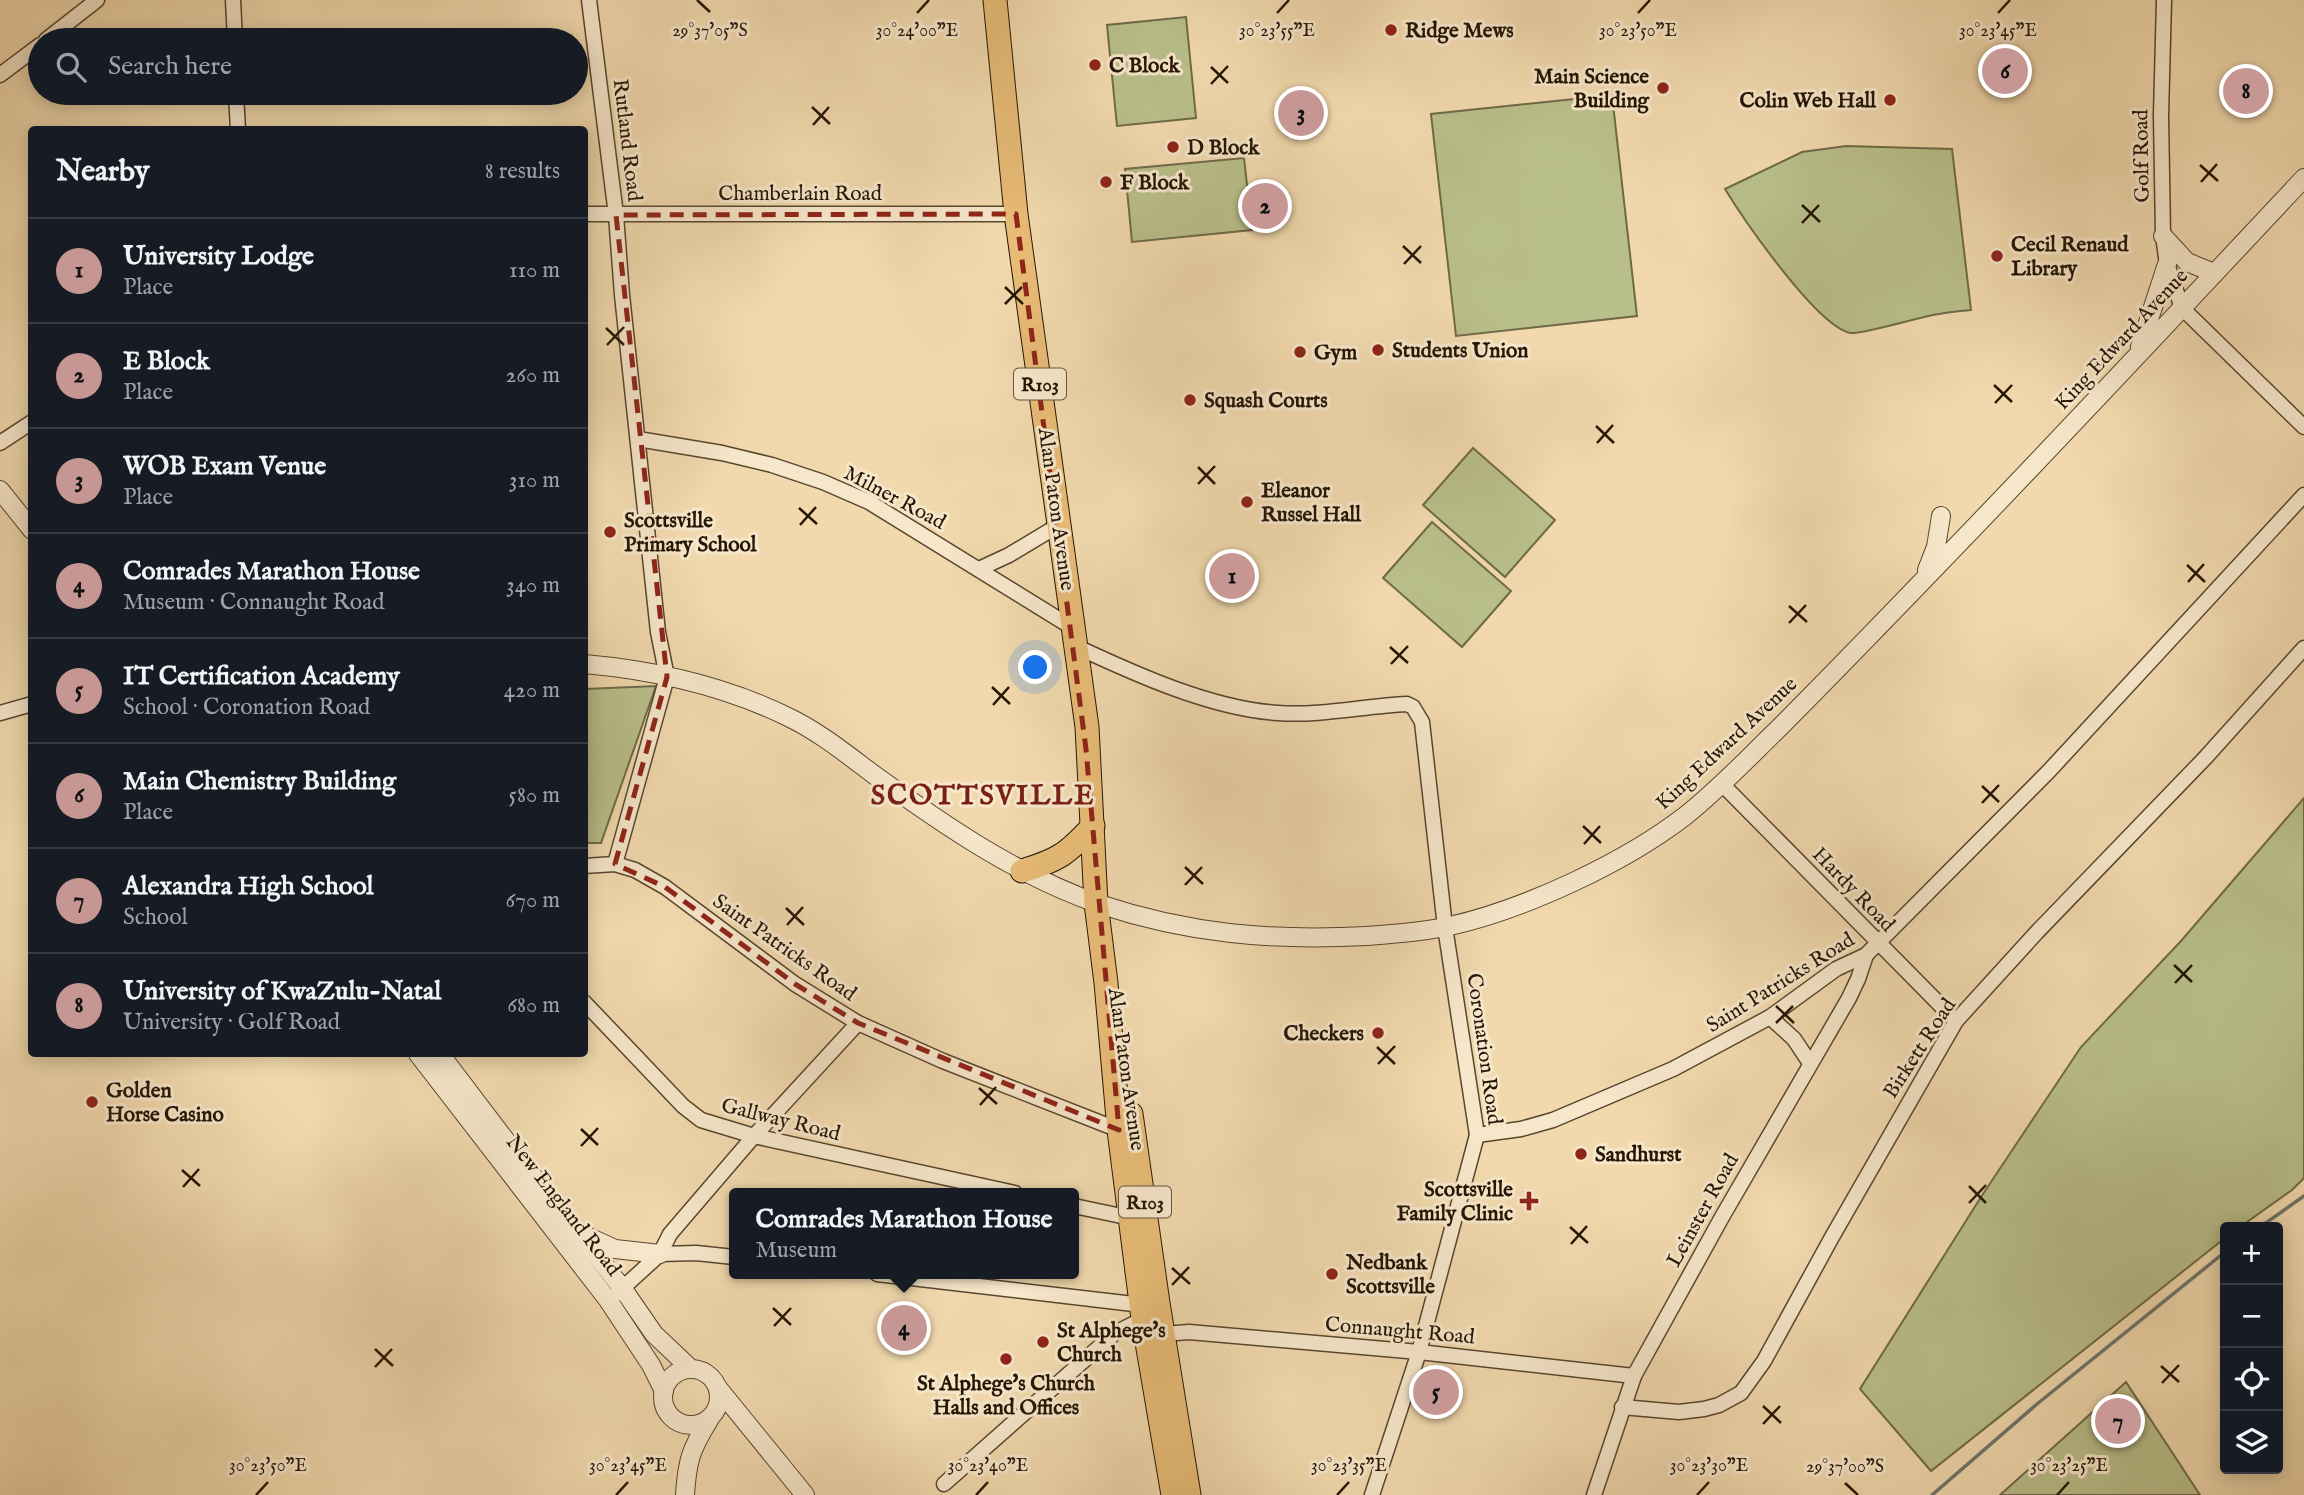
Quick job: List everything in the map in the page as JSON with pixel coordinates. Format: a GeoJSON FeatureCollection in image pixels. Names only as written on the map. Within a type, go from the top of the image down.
{"type":"FeatureCollection","features":[{"type":"Feature","properties":{"kind":"main road","name":"Alan Paton Avenue"},"geometry":{"type":"LineString","coordinates":[[995,0],[1016,214],[1087,727],[1087,762],[1103,905],[1163,1334],[1189,1495]]}},
{"type":"Feature","properties":{"kind":"main road","name":"Alan Paton Avenue"},"geometry":{"type":"LineString","coordinates":[[1087,727],[1097,755],[1101,781],[1103,905],[1119,1130],[1142,1312],[1172,1495]]}},
{"type":"Feature","properties":{"kind":"main road"},"geometry":{"type":"LineString","coordinates":[[1022,871],[1060,858],[1093,826]]}},
{"type":"Feature","properties":{"kind":"street"},"geometry":{"type":"LineString","coordinates":[[61,28],[97,0]]}},
{"type":"Feature","properties":{"kind":"street"},"geometry":{"type":"LineString","coordinates":[[233,0],[234,28]]}},
{"type":"Feature","properties":{"kind":"street","name":"Rutland Road"},"geometry":{"type":"LineString","coordinates":[[589,0],[616,215],[658,632],[667,677],[615,864]]}},
{"type":"Feature","properties":{"kind":"street","name":"Golf Road"},"geometry":{"type":"LineString","coordinates":[[2164,0],[2161,115],[2163,236],[2167,264],[2182,308]]}},
{"type":"Feature","properties":{"kind":"street"},"geometry":{"type":"LineString","coordinates":[[0,75],[28,53]]}},
{"type":"Feature","properties":{"kind":"street"},"geometry":{"type":"LineString","coordinates":[[237,105],[238,126]]}},
{"type":"Feature","properties":{"kind":"street","name":"King Edward Avenue"},"geometry":{"type":"LineString","coordinates":[[588,664],[667,677],[722,691],[787,716],[846,753],[939,821],[1022,871],[1103,905],[1193,929],[1239,936],[1317,938],[1398,934],[1445,927],[1503,910],[1565,885],[1616,860],[1664,832],[1722,784],[1920,583],[2304,178]]}},
{"type":"Feature","properties":{"kind":"street","name":"Chamberlain Road"},"geometry":{"type":"LineString","coordinates":[[588,214],[1016,214]]}},
{"type":"Feature","properties":{"kind":"street"},"geometry":{"type":"LineString","coordinates":[[2163,236],[2186,262],[2214,273]]}},
{"type":"Feature","properties":{"kind":"street"},"geometry":{"type":"LineString","coordinates":[[2136,357],[2167,264]]}},
{"type":"Feature","properties":{"kind":"street"},"geometry":{"type":"LineString","coordinates":[[2182,308],[2304,427]]}},
{"type":"Feature","properties":{"kind":"street"},"geometry":{"type":"LineString","coordinates":[[0,443],[28,425]]}},
{"type":"Feature","properties":{"kind":"street","name":"Milner Road"},"geometry":{"type":"LineString","coordinates":[[638,439],[722,453],[772,465],[823,482],[869,502],[979,569],[1074,637],[1135,674],[1247,710],[1324,713],[1406,704],[1413,706],[1422,722]]}},
{"type":"Feature","properties":{"kind":"street"},"geometry":{"type":"LineString","coordinates":[[0,490],[28,525]]}},
{"type":"Feature","properties":{"kind":"street","name":"Saint Patricks Road"},"geometry":{"type":"LineString","coordinates":[[1477,1135],[1521,1129],[1553,1120],[1673,1069],[1769,1017],[1836,969],[1866,955],[2049,771],[2304,495]]}},
{"type":"Feature","properties":{"kind":"street"},"geometry":{"type":"LineString","coordinates":[[1920,583],[1934,555],[1941,516]]}},
{"type":"Feature","properties":{"kind":"street"},"geometry":{"type":"LineString","coordinates":[[979,569],[1009,555],[1059,525]]}},
{"type":"Feature","properties":{"kind":"street","name":"Birkett Road"},"geometry":{"type":"LineString","coordinates":[[1622,1407],[1679,1412],[1719,1405],[1741,1393],[1764,1361],[1956,1021],[2037,932],[2197,766],[2304,648]]}},
{"type":"Feature","properties":{"kind":"street"},"geometry":{"type":"LineString","coordinates":[[0,713],[28,705]]}},
{"type":"Feature","properties":{"kind":"street","name":"Coronation Road"},"geometry":{"type":"LineString","coordinates":[[1372,1495],[1419,1352],[1477,1135],[1445,927],[1422,722]]}},
{"type":"Feature","properties":{"kind":"street","name":"Hardy Road"},"geometry":{"type":"LineString","coordinates":[[1722,784],[1956,1021]]}},
{"type":"Feature","properties":{"kind":"street","name":"Saint Patricks Road"},"geometry":{"type":"LineString","coordinates":[[588,866],[615,864],[635,870],[665,887],[795,984],[858,1023],[943,1061],[1119,1130]]}},
{"type":"Feature","properties":{"kind":"street","name":"Leinster Road"},"geometry":{"type":"LineString","coordinates":[[1594,1495],[1633,1376],[1849,998],[1866,955]]}},
{"type":"Feature","properties":{"kind":"street","name":"Gallway Road"},"geometry":{"type":"LineString","coordinates":[[588,1006],[694,1115],[708,1123],[754,1136],[992,1188]]}},
{"type":"Feature","properties":{"kind":"street"},"geometry":{"type":"LineString","coordinates":[[1769,1017],[1794,1039],[1810,1063]]}},
{"type":"Feature","properties":{"kind":"street"},"geometry":{"type":"LineString","coordinates":[[608,1300],[660,1254],[670,1234],[754,1136],[858,1023]]}},
{"type":"Feature","properties":{"kind":"street","name":"New England Road"},"geometry":{"type":"LineString","coordinates":[[420,1057],[608,1300],[651,1365],[664,1391]]}},
{"type":"Feature","properties":{"kind":"street","name":"New England Road"},"geometry":{"type":"LineString","coordinates":[[442,1057],[623,1289],[654,1334],[691,1369]]}},
{"type":"Feature","properties":{"kind":"street"},"geometry":{"type":"LineString","coordinates":[[1079,1207],[1130,1218]]}},
{"type":"Feature","properties":{"kind":"street"},"geometry":{"type":"LineString","coordinates":[[577,1232],[615,1249],[660,1254],[696,1252],[729,1256]]}},
{"type":"Feature","properties":{"kind":"street"},"geometry":{"type":"LineString","coordinates":[[912,1279],[1142,1312]]}},
{"type":"Feature","properties":{"kind":"street"},"geometry":{"type":"LineString","coordinates":[[944,1484],[1142,1312]]}},
{"type":"Feature","properties":{"kind":"street","name":"Connaught Road"},"geometry":{"type":"LineString","coordinates":[[1163,1334],[1189,1332],[1419,1352],[1633,1376]]}},
{"type":"Feature","properties":{"kind":"street"},"geometry":{"type":"LineString","coordinates":[[687,1466],[678,1422],[664,1405],[664,1391],[666,1384],[676,1373],[691,1369],[710,1376],[805,1495]]}},
{"type":"Feature","properties":{"kind":"street"},"geometry":{"type":"LineString","coordinates":[[685,1495],[687,1466],[692,1448],[719,1403],[718,1388]]}},
{"type":"Feature","properties":{"kind":"street"},"geometry":{"type":"LineString","coordinates":[[678,1422],[692,1425],[711,1418],[736,1425],[769,1451]]}},
{"type":"Feature","properties":{"kind":"highlighted area"},"geometry":{"type":"Polygon","coordinates":[[[1016,214],[1086,749],[1119,1130],[858,1023],[795,984],[665,887],[615,864],[667,677],[616,215],[1016,214]]]}},
{"type":"Feature","properties":{"kind":"green space"},"geometry":{"type":"Polygon","coordinates":[[[1186,17],[1196,118],[1117,126],[1107,25],[1186,17]]]}},
{"type":"Feature","properties":{"kind":"green space"},"geometry":{"type":"Polygon","coordinates":[[[1612,95],[1637,316],[1456,336],[1431,114],[1612,95]]]}},
{"type":"Feature","properties":{"kind":"green space"},"geometry":{"type":"Polygon","coordinates":[[[1846,146],[1952,149],[1971,310],[1931,315],[1850,333],[1836,326],[1801,292],[1764,246],[1725,189],[1802,152],[1846,146]]]}},
{"type":"Feature","properties":{"kind":"green space"},"geometry":{"type":"Polygon","coordinates":[[[1244,158],[1252,230],[1132,242],[1125,169],[1244,158]]]}},
{"type":"Feature","properties":{"kind":"green space"},"geometry":{"type":"Polygon","coordinates":[[[1473,448],[1555,520],[1505,577],[1423,505],[1473,448]]]}},
{"type":"Feature","properties":{"kind":"green space"},"geometry":{"type":"Polygon","coordinates":[[[1432,522],[1511,591],[1462,647],[1383,578],[1432,522]]]}},
{"type":"Feature","properties":{"kind":"green space"},"geometry":{"type":"Polygon","coordinates":[[[656,686],[601,843],[588,843],[588,689],[656,686]]]}},
{"type":"Feature","properties":{"kind":"green space"},"geometry":{"type":"Polygon","coordinates":[[[2304,798],[2304,1178],[2292,1190],[2247,1222],[2220,1222],[2220,1242],[1931,1471],[1860,1389],[1981,1197],[2081,1047],[2181,941],[2304,798]]]}},
{"type":"Feature","properties":{"kind":"green space"},"geometry":{"type":"Polygon","coordinates":[[[2126,1382],[2200,1495],[2000,1495],[2126,1382]]]}},
{"type":"Feature","properties":{"kind":"waterway"},"geometry":{"type":"LineString","coordinates":[[2267,1222],[2304,1196]]}},
{"type":"Feature","properties":{"kind":"waterway"},"geometry":{"type":"LineString","coordinates":[[1932,1495],[2037,1404],[2220,1256]]}},
{"type":"Feature","properties":{"kind":"place","name":"Ridge Mews"},"geometry":{"type":"Point","coordinates":[1391,30]}},
{"type":"Feature","properties":{"kind":"place","name":"C Block"},"geometry":{"type":"Point","coordinates":[1095,65]}},
{"type":"Feature","properties":{"kind":"place","name":"Main Chemistry Building"},"geometry":{"type":"Point","coordinates":[2005,71]}},
{"type":"Feature","properties":{"kind":"place","name":"Main Science Building"},"geometry":{"type":"Point","coordinates":[1663,88]}},
{"type":"Feature","properties":{"kind":"place","name":"University of KwaZulu-Natal"},"geometry":{"type":"Point","coordinates":[2246,91]}},
{"type":"Feature","properties":{"kind":"place","name":"Colin Web Hall"},"geometry":{"type":"Point","coordinates":[1890,100]}},
{"type":"Feature","properties":{"kind":"place","name":"WOB Exam Venue"},"geometry":{"type":"Point","coordinates":[1301,113]}},
{"type":"Feature","properties":{"kind":"place","name":"D Block"},"geometry":{"type":"Point","coordinates":[1173,147]}},
{"type":"Feature","properties":{"kind":"place","name":"F Block"},"geometry":{"type":"Point","coordinates":[1106,182]}},
{"type":"Feature","properties":{"kind":"place","name":"E Block"},"geometry":{"type":"Point","coordinates":[1265,206]}},
{"type":"Feature","properties":{"kind":"place","name":"Cecil Renaud Library"},"geometry":{"type":"Point","coordinates":[1997,256]}},
{"type":"Feature","properties":{"kind":"place","name":"Students Union"},"geometry":{"type":"Point","coordinates":[1378,350]}},
{"type":"Feature","properties":{"kind":"place","name":"Gym"},"geometry":{"type":"Point","coordinates":[1300,352]}},
{"type":"Feature","properties":{"kind":"place","name":"Squash Courts"},"geometry":{"type":"Point","coordinates":[1190,400]}},
{"type":"Feature","properties":{"kind":"place","name":"Eleanor Russel Hall"},"geometry":{"type":"Point","coordinates":[1247,502]}},
{"type":"Feature","properties":{"kind":"place","name":"Scottsville Primary School"},"geometry":{"type":"Point","coordinates":[610,532]}},
{"type":"Feature","properties":{"kind":"place","name":"University Lodge"},"geometry":{"type":"Point","coordinates":[1232,576]}},
{"type":"Feature","properties":{"kind":"place","name":"Checkers"},"geometry":{"type":"Point","coordinates":[1378,1033]}},
{"type":"Feature","properties":{"kind":"place","name":"Golden Horse Casino"},"geometry":{"type":"Point","coordinates":[92,1102]}},
{"type":"Feature","properties":{"kind":"place","name":"Sandhurst"},"geometry":{"type":"Point","coordinates":[1581,1154]}},
{"type":"Feature","properties":{"kind":"place","name":"Scottsville Family Clinic"},"geometry":{"type":"Point","coordinates":[1529,1201]}},
{"type":"Feature","properties":{"kind":"place","name":"Nedbank Scottsville"},"geometry":{"type":"Point","coordinates":[1332,1274]}},
{"type":"Feature","properties":{"kind":"place","name":"Comrades Marathon House"},"geometry":{"type":"Point","coordinates":[904,1328]}},
{"type":"Feature","properties":{"kind":"place","name":"St Alphege's Church"},"geometry":{"type":"Point","coordinates":[1043,1342]}},
{"type":"Feature","properties":{"kind":"place","name":"St Alphege's Church Halls and Offices"},"geometry":{"type":"Point","coordinates":[1006,1359]}},
{"type":"Feature","properties":{"kind":"place","name":"IT Certification Academy"},"geometry":{"type":"Point","coordinates":[1436,1392]}},
{"type":"Feature","properties":{"kind":"place","name":"Alexandra High School"},"geometry":{"type":"Point","coordinates":[2118,1421]}},
{"type":"Feature","properties":{"kind":"district","name":"SCOTTSVILLE"},"geometry":{"type":"Point","coordinates":[983,794]}}]}
